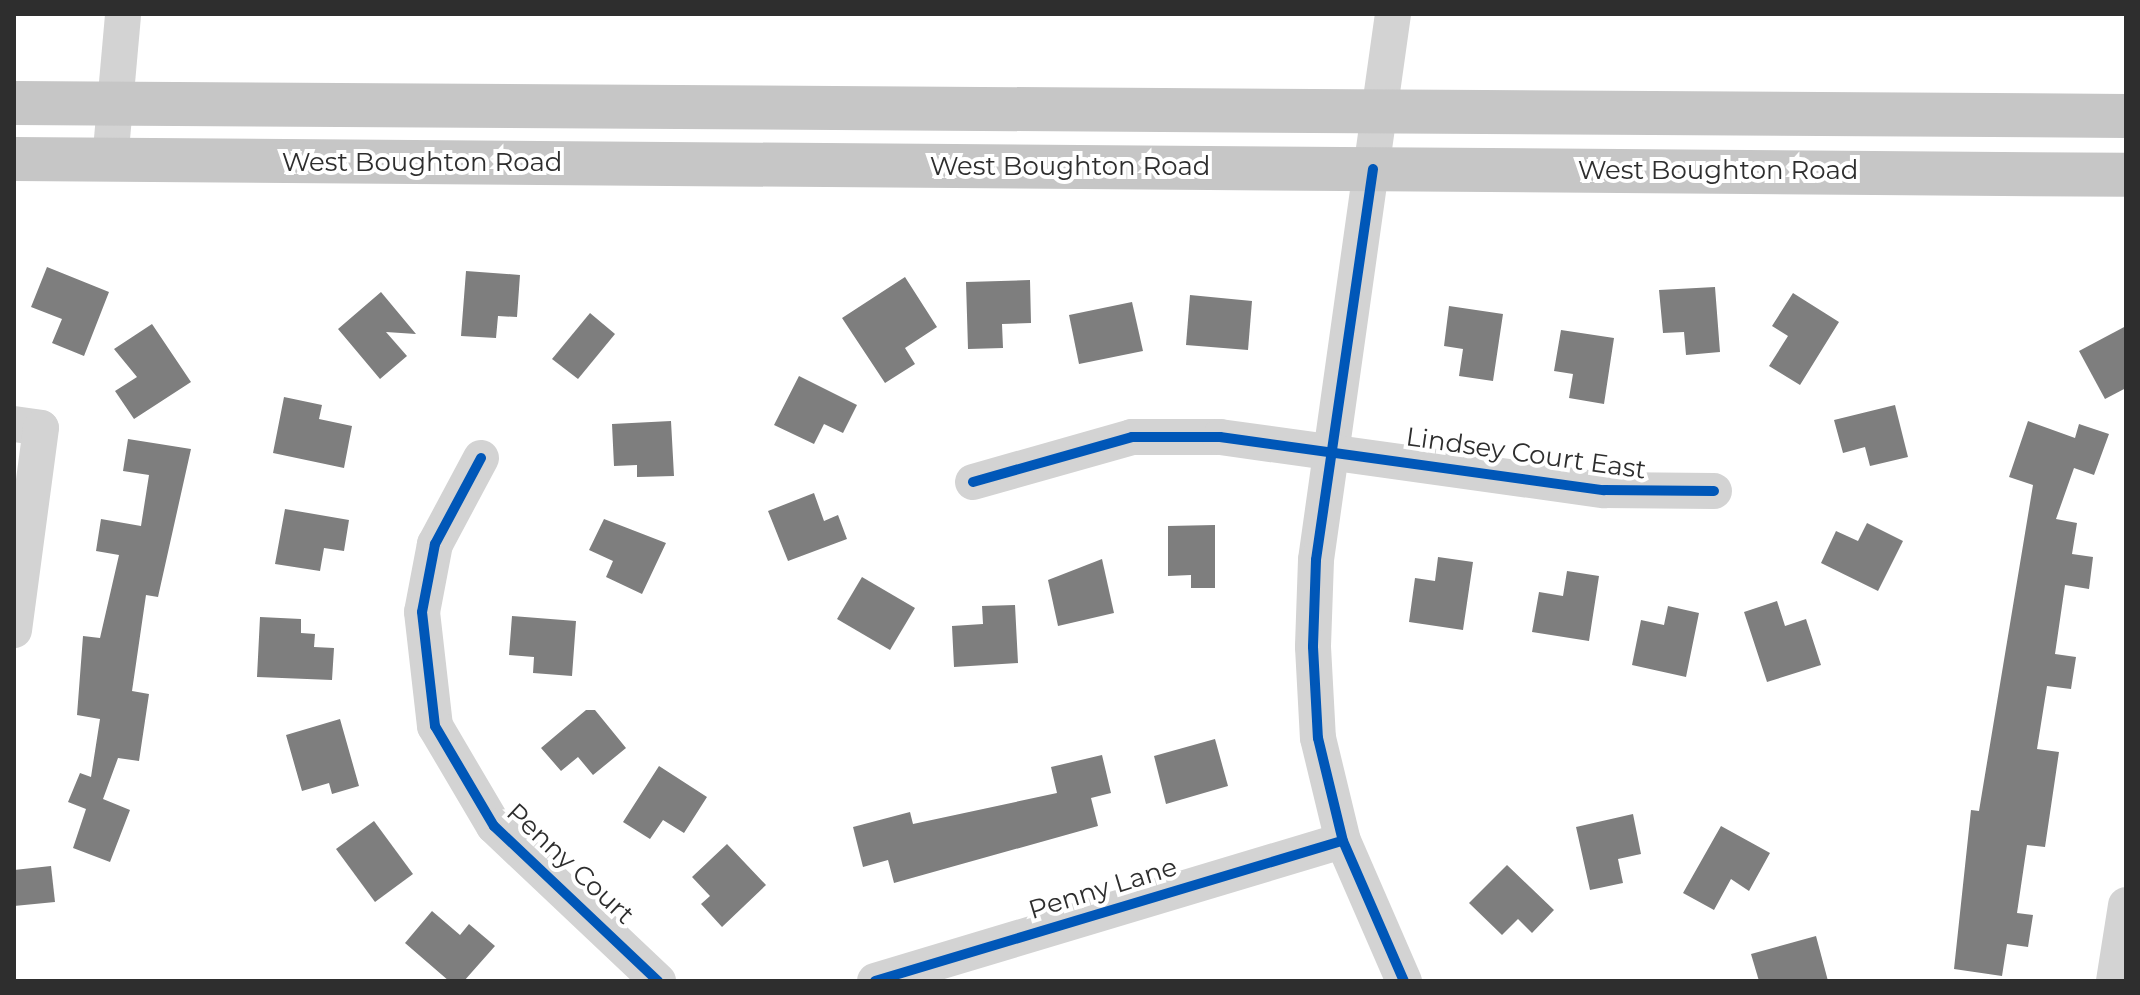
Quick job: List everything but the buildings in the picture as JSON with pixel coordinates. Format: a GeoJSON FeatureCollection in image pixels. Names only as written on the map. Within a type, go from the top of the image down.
{"type":"FeatureCollection","features":[{"type":"Feature","properties":{"kind":"main road"},"geometry":{"type":"LineString","coordinates":[[14,103],[2126,116]]}},
{"type":"Feature","properties":{"kind":"main road","name":"West Boughton Road"},"geometry":{"type":"LineString","coordinates":[[14,159],[2126,175]]}},
{"type":"Feature","properties":{"kind":"street"},"geometry":{"type":"LineString","coordinates":[[110,161],[110,105],[123,14]]}},
{"type":"Feature","properties":{"kind":"street"},"geometry":{"type":"LineString","coordinates":[[1393,14],[1333,449],[1313,647],[1318,738],[1343,841],[1404,981]]}},
{"type":"Feature","properties":{"kind":"street"},"geometry":{"type":"LineString","coordinates":[[14,424],[41,428],[14,630]]}},
{"type":"Feature","properties":{"kind":"street","name":"Lindsey Court East"},"geometry":{"type":"LineString","coordinates":[[973,482],[1132,437],[1333,449],[1604,490],[1714,491]]}},
{"type":"Feature","properties":{"kind":"street","name":"Penny Court"},"geometry":{"type":"LineString","coordinates":[[481,458],[435,544],[422,612],[435,726],[494,826],[658,981]]}},
{"type":"Feature","properties":{"kind":"street","name":"Penny Lane"},"geometry":{"type":"LineString","coordinates":[[875,981],[1343,841]]}},
{"type":"Feature","properties":{"kind":"street"},"geometry":{"type":"LineString","coordinates":[[2114,981],[2126,905]]}},
{"type":"Feature","properties":{"kind":"cycle path"},"geometry":{"type":"LineString","coordinates":[[1373,169],[1316,560],[1313,647],[1318,738],[1343,841],[1404,981]]}},
{"type":"Feature","properties":{"kind":"cycle path"},"geometry":{"type":"LineString","coordinates":[[973,482],[1132,437],[1220,437],[1604,490],[1714,491]]}},
{"type":"Feature","properties":{"kind":"cycle path"},"geometry":{"type":"LineString","coordinates":[[481,458],[435,544],[422,612],[435,726],[494,826],[658,981]]}},
{"type":"Feature","properties":{"kind":"cycle path"},"geometry":{"type":"LineString","coordinates":[[875,981],[1343,841]]}}]}
